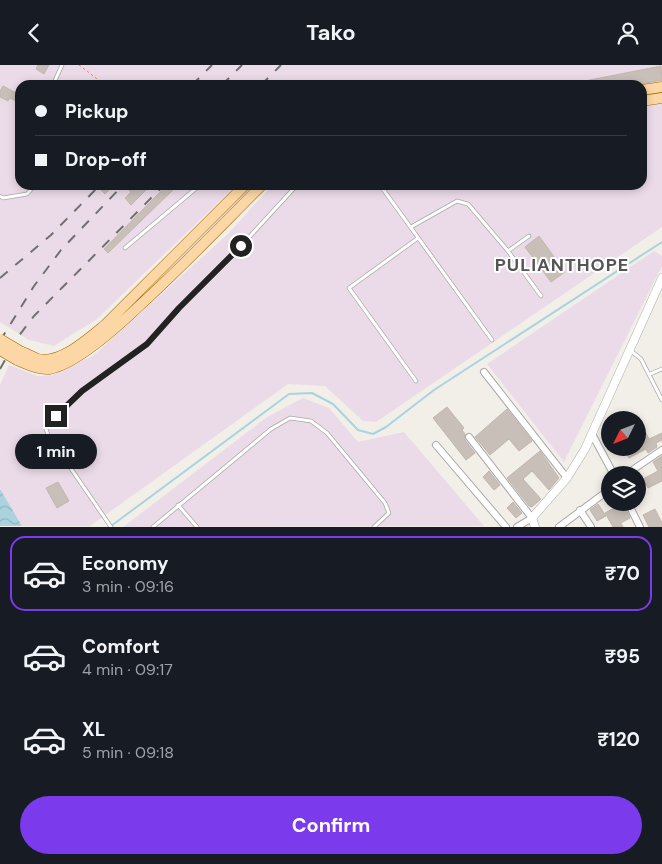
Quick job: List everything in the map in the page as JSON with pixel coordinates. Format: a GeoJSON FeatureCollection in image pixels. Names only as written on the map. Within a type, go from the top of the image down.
{"type":"FeatureCollection","features":[{"type":"Feature","properties":{"kind":"main road"},"geometry":{"type":"LineString","coordinates":[[647,89],[662,87]]}},
{"type":"Feature","properties":{"kind":"main road"},"geometry":{"type":"LineString","coordinates":[[647,100],[662,98]]}},
{"type":"Feature","properties":{"kind":"main road"},"geometry":{"type":"LineString","coordinates":[[0,350],[39,359],[52,359],[82,344],[105,325],[241,190]]}},
{"type":"Feature","properties":{"kind":"main road"},"geometry":{"type":"LineString","coordinates":[[0,339],[18,355],[36,367],[49,369],[66,362],[111,332],[168,280],[257,190]]}},
{"type":"Feature","properties":{"kind":"street"},"geometry":{"type":"LineString","coordinates":[[517,527],[532,518],[567,478],[585,449],[662,278]]}},
{"type":"Feature","properties":{"kind":"street"},"geometry":{"type":"LineString","coordinates":[[484,372],[567,478]]}},
{"type":"Feature","properties":{"kind":"street"},"geometry":{"type":"LineString","coordinates":[[592,434],[609,466]]}},
{"type":"Feature","properties":{"kind":"street"},"geometry":{"type":"LineString","coordinates":[[469,437],[532,518],[535,527]]}},
{"type":"Feature","properties":{"kind":"street"},"geometry":{"type":"LineString","coordinates":[[436,445],[506,527]]}},
{"type":"Feature","properties":{"kind":"street"},"geometry":{"type":"LineString","coordinates":[[638,466],[662,450]]}},
{"type":"Feature","properties":{"kind":"street"},"geometry":{"type":"LineString","coordinates":[[559,527],[601,495]]}},
{"type":"Feature","properties":{"kind":"street"},"geometry":{"type":"LineString","coordinates":[[580,510],[591,527]]}},
{"type":"Feature","properties":{"kind":"street"},"geometry":{"type":"LineString","coordinates":[[632,511],[640,527]]}},
{"type":"Feature","properties":{"kind":"lane"},"geometry":{"type":"LineString","coordinates":[[55,80],[62,65]]}},
{"type":"Feature","properties":{"kind":"lane"},"geometry":{"type":"LineString","coordinates":[[0,196],[3,198],[27,194],[31,190]]}},
{"type":"Feature","properties":{"kind":"lane"},"geometry":{"type":"LineString","coordinates":[[125,248],[194,190]]}},
{"type":"Feature","properties":{"kind":"lane"},"geometry":{"type":"LineString","coordinates":[[111,527],[48,435],[45,426],[82,391],[147,344],[292,190]]}},
{"type":"Feature","properties":{"kind":"lane"},"geometry":{"type":"LineString","coordinates":[[384,190],[492,340]]}},
{"type":"Feature","properties":{"kind":"lane"},"geometry":{"type":"LineString","coordinates":[[411,227],[458,201],[468,204],[508,251],[541,297]]}},
{"type":"Feature","properties":{"kind":"lane"},"geometry":{"type":"LineString","coordinates":[[508,251],[529,236]]}},
{"type":"Feature","properties":{"kind":"lane"},"geometry":{"type":"LineString","coordinates":[[416,381],[348,288],[418,237]]}},
{"type":"Feature","properties":{"kind":"lane"},"geometry":{"type":"LineString","coordinates":[[630,350],[638,355],[650,374],[662,400]]}},
{"type":"Feature","properties":{"kind":"lane"},"geometry":{"type":"LineString","coordinates":[[650,374],[662,369]]}},
{"type":"Feature","properties":{"kind":"lane"},"geometry":{"type":"LineString","coordinates":[[153,527],[271,429],[290,418],[311,421],[327,433],[385,503],[390,513],[374,527]]}},
{"type":"Feature","properties":{"kind":"lane"},"geometry":{"type":"LineString","coordinates":[[178,505],[197,527]]}},
{"type":"Feature","properties":{"kind":"path"},"geometry":{"type":"LineString","coordinates":[[79,65],[99,80]]}},
{"type":"Feature","properties":{"kind":"shaded area"},"geometry":{"type":"Polygon","coordinates":[[[0,65],[662,65],[662,83],[647,84],[647,80],[15,80],[15,190],[231,190],[97,319],[54,346],[29,340],[0,322],[0,65]]]}},
{"type":"Feature","properties":{"kind":"shaded area"},"geometry":{"type":"Polygon","coordinates":[[[662,103],[662,227],[376,422],[363,421],[325,386],[288,384],[90,526],[22,526],[0,489],[0,385],[9,365],[38,376],[53,375],[93,356],[229,233],[268,190],[647,190],[647,106],[662,103]]]}},
{"type":"Feature","properties":{"kind":"shaded area"},"geometry":{"type":"Polygon","coordinates":[[[654,251],[662,256],[662,266],[564,462],[487,364],[654,251]]]}},
{"type":"Feature","properties":{"kind":"shaded area"},"geometry":{"type":"Polygon","coordinates":[[[303,398],[329,408],[358,442],[404,432],[484,526],[123,527],[267,417],[303,398]]]}},
{"type":"Feature","properties":{"kind":"water"},"geometry":{"type":"Polygon","coordinates":[[[0,489],[22,526],[0,526],[0,489]]]}},
{"type":"Feature","properties":{"kind":"building"},"geometry":{"type":"Polygon","coordinates":[[[38,65],[49,65],[44,74],[36,69],[38,65]]]}},
{"type":"Feature","properties":{"kind":"building"},"geometry":{"type":"Polygon","coordinates":[[[661,66],[662,80],[647,83],[647,80],[590,80],[661,66]]]}},
{"type":"Feature","properties":{"kind":"building"},"geometry":{"type":"Polygon","coordinates":[[[3,86],[15,92],[15,100],[10,98],[8,101],[0,97],[0,91],[3,86]]]}},
{"type":"Feature","properties":{"kind":"building"},"geometry":{"type":"Polygon","coordinates":[[[101,190],[109,190],[105,194],[101,190]]]}},
{"type":"Feature","properties":{"kind":"building"},"geometry":{"type":"Polygon","coordinates":[[[129,190],[146,190],[131,205],[125,198],[131,192],[129,190]]]}},
{"type":"Feature","properties":{"kind":"building"},"geometry":{"type":"Polygon","coordinates":[[[162,190],[173,190],[108,253],[104,249],[162,190]]]}},
{"type":"Feature","properties":{"kind":"building"},"geometry":{"type":"Polygon","coordinates":[[[539,236],[565,272],[551,282],[525,247],[539,236]]]}},
{"type":"Feature","properties":{"kind":"building"},"geometry":{"type":"Polygon","coordinates":[[[447,407],[464,428],[462,430],[465,434],[465,440],[475,453],[466,460],[433,418],[447,407]]]}},
{"type":"Feature","properties":{"kind":"building"},"geometry":{"type":"Polygon","coordinates":[[[507,409],[532,441],[519,451],[509,439],[490,455],[475,437],[507,409]]]}},
{"type":"Feature","properties":{"kind":"building"},"geometry":{"type":"Polygon","coordinates":[[[646,433],[649,439],[662,433],[662,440],[656,443],[657,447],[648,453],[646,449],[646,433]]]}},
{"type":"Feature","properties":{"kind":"building"},"geometry":{"type":"Polygon","coordinates":[[[540,451],[559,478],[549,490],[532,471],[523,479],[541,499],[532,507],[529,506],[507,478],[540,451]]]}},
{"type":"Feature","properties":{"kind":"building"},"geometry":{"type":"Polygon","coordinates":[[[662,456],[662,481],[648,488],[646,477],[658,471],[653,462],[662,456]]]}},
{"type":"Feature","properties":{"kind":"building"},"geometry":{"type":"Polygon","coordinates":[[[489,471],[500,485],[494,490],[483,477],[489,471]]]}},
{"type":"Feature","properties":{"kind":"building"},"geometry":{"type":"Polygon","coordinates":[[[58,482],[69,501],[57,508],[46,488],[58,482]]]}},
{"type":"Feature","properties":{"kind":"building"},"geometry":{"type":"Polygon","coordinates":[[[513,502],[522,513],[516,518],[507,508],[513,502]]]}},
{"type":"Feature","properties":{"kind":"building"},"geometry":{"type":"Polygon","coordinates":[[[598,504],[606,516],[597,521],[590,510],[598,504]]]}},
{"type":"Feature","properties":{"kind":"building"},"geometry":{"type":"Polygon","coordinates":[[[655,509],[662,527],[649,527],[643,515],[655,509]]]}},
{"type":"Feature","properties":{"kind":"building"},"geometry":{"type":"Polygon","coordinates":[[[609,511],[627,511],[630,518],[621,523],[623,527],[613,527],[605,513],[609,511]]]}},
{"type":"Feature","properties":{"kind":"waterway"},"geometry":{"type":"LineString","coordinates":[[111,526],[289,394],[312,393],[333,404],[358,430],[373,434],[386,427],[434,390],[662,242]]}},
{"type":"Feature","properties":{"kind":"railway"},"geometry":{"type":"LineString","coordinates":[[197,80],[212,65]]}},
{"type":"Feature","properties":{"kind":"railway"},"geometry":{"type":"LineString","coordinates":[[227,80],[242,65]]}},
{"type":"Feature","properties":{"kind":"railway"},"geometry":{"type":"LineString","coordinates":[[266,80],[281,65]]}},
{"type":"Feature","properties":{"kind":"railway"},"geometry":{"type":"LineString","coordinates":[[0,278],[51,235],[95,190]]}},
{"type":"Feature","properties":{"kind":"railway"},"geometry":{"type":"LineString","coordinates":[[0,341],[34,286],[61,250],[118,190]]}},
{"type":"Feature","properties":{"kind":"railway"},"geometry":{"type":"LineString","coordinates":[[0,369],[18,337],[34,316],[159,190]]}},
{"type":"Feature","properties":{"kind":"district","name":"PULIANTHOPE"},"geometry":{"type":"Point","coordinates":[562,265]}},
{"type":"Feature","properties":{"kind":"route"},"geometry":{"type":"LineString","coordinates":[[56,416],[82,391],[147,344],[179,308],[241,246]]}}]}
